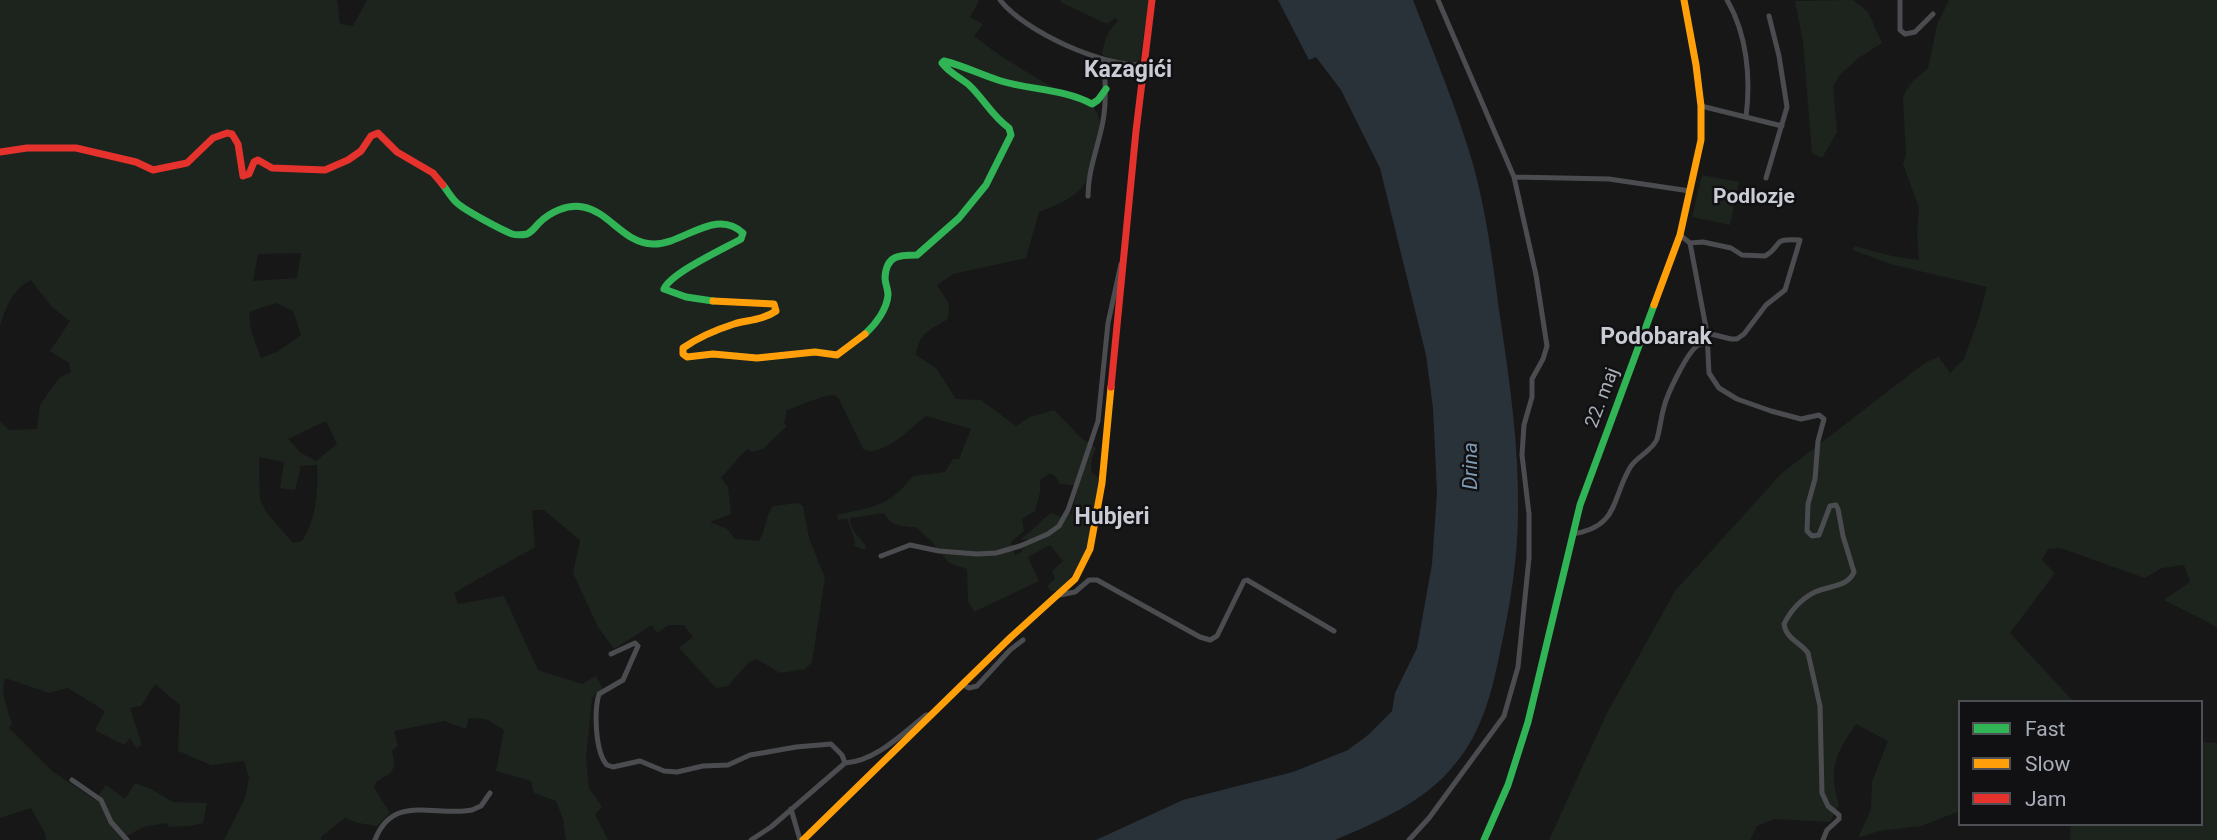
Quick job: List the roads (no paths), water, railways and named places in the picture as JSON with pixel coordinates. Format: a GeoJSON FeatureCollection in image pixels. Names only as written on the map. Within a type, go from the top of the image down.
{"type":"FeatureCollection","features":[{"type":"Feature","properties":{"kind":"street"},"geometry":{"type":"LineString","coordinates":[[1000,0],[1033,28],[1087,54],[1125,65],[1144,65]]}},
{"type":"Feature","properties":{"kind":"street"},"geometry":{"type":"LineString","coordinates":[[791,809],[801,840],[1011,637],[1059,595],[1074,579],[1090,549],[1102,483],[1152,0]]}},
{"type":"Feature","properties":{"kind":"street"},"geometry":{"type":"LineString","coordinates":[[1409,840],[1429,818],[1504,716],[1518,667],[1529,558],[1529,514],[1522,455],[1524,425],[1532,397],[1532,379],[1543,359],[1546,346],[1536,275],[1514,177],[1438,0]]}},
{"type":"Feature","properties":{"kind":"street","name":"22. maj"},"geometry":{"type":"LineString","coordinates":[[1484,840],[1508,785],[1528,722],[1572,534],[1598,453],[1680,235],[1701,140],[1701,106],[1684,0]]}},
{"type":"Feature","properties":{"kind":"street"},"geometry":{"type":"LineString","coordinates":[[1727,0],[1740,27],[1748,89],[1746,117]]}},
{"type":"Feature","properties":{"kind":"street"},"geometry":{"type":"LineString","coordinates":[[1900,0],[1900,30],[1905,34],[1915,32],[1933,15]]}},
{"type":"Feature","properties":{"kind":"street"},"geometry":{"type":"LineString","coordinates":[[1766,178],[1787,107],[1786,89],[1769,16]]}},
{"type":"Feature","properties":{"kind":"street"},"geometry":{"type":"LineString","coordinates":[[1088,196],[1090,170],[1102,126],[1106,89],[1104,60]]}},
{"type":"Feature","properties":{"kind":"street"},"geometry":{"type":"LineString","coordinates":[[0,152],[27,148],[76,148],[153,170],[165,169],[187,163],[213,138],[227,133],[232,134],[238,141],[242,174],[247,176],[254,162],[258,160],[272,168],[325,170],[348,160],[361,150],[371,136],[379,133],[397,152],[433,173],[457,203],[514,235],[527,234],[553,212],[578,205],[590,208],[629,237],[644,243],[674,241],[718,223],[737,227],[743,233],[741,239],[677,275],[664,289],[697,298],[774,304],[776,311],[769,316],[718,329],[695,339],[683,348],[683,354],[687,357],[713,354],[757,358],[815,352],[831,355],[844,351],[869,330],[883,312],[888,295],[885,277],[890,261],[898,255],[917,255],[959,218],[990,178],[1011,135],[1009,128],[997,120],[969,85],[944,68],[944,61],[1001,81],[1079,97],[1092,104],[1106,89]]}},
{"type":"Feature","properties":{"kind":"street"},"geometry":{"type":"LineString","coordinates":[[1701,106],[1782,126]]}},
{"type":"Feature","properties":{"kind":"street"},"geometry":{"type":"LineString","coordinates":[[1514,177],[1609,179],[1690,191]]}},
{"type":"Feature","properties":{"kind":"street"},"geometry":{"type":"LineString","coordinates":[[1680,235],[1690,243],[1707,333],[1709,373],[1719,388],[1749,404],[1801,419],[1819,415],[1824,421],[1818,441],[1815,479],[1808,504],[1807,531],[1812,536],[1819,535],[1830,506],[1836,505],[1854,572],[1848,580],[1816,591],[1802,600],[1793,608],[1784,624],[1787,635],[1808,653],[1820,706],[1822,793],[1825,802],[1839,815],[1839,819],[1827,830],[1823,840]]}},
{"type":"Feature","properties":{"kind":"street"},"geometry":{"type":"LineString","coordinates":[[1690,243],[1703,242],[1731,248],[1741,255],[1765,256],[1777,242],[1786,239],[1800,240],[1788,285],[1766,305],[1744,334],[1737,339],[1731,339],[1707,333]]}},
{"type":"Feature","properties":{"kind":"street"},"geometry":{"type":"LineString","coordinates":[[881,556],[910,545],[939,551],[996,553],[1048,534],[1059,526],[1074,495],[1098,421],[1108,323],[1124,254]]}},
{"type":"Feature","properties":{"kind":"street"},"geometry":{"type":"LineString","coordinates":[[1572,534],[1585,532],[1598,525],[1612,511],[1630,467],[1656,442],[1669,391],[1691,352],[1707,342]]}},
{"type":"Feature","properties":{"kind":"street"},"geometry":{"type":"LineString","coordinates":[[1059,595],[1075,592],[1089,580],[1097,580],[1210,640],[1217,636],[1246,580],[1334,631]]}},
{"type":"Feature","properties":{"kind":"street"},"geometry":{"type":"LineString","coordinates":[[962,684],[973,687],[982,682],[1010,650],[1023,640]]}},
{"type":"Feature","properties":{"kind":"street"},"geometry":{"type":"LineString","coordinates":[[611,654],[635,643],[638,646],[623,680],[599,694],[596,705],[595,718],[601,756],[607,765],[613,767],[640,761],[664,771],[677,772],[703,766],[728,765],[750,755],[831,744],[842,755],[845,763]]}},
{"type":"Feature","properties":{"kind":"street"},"geometry":{"type":"LineString","coordinates":[[751,840],[771,827],[845,763],[870,757],[926,715],[932,715]]}},
{"type":"Feature","properties":{"kind":"street"},"geometry":{"type":"LineString","coordinates":[[72,780],[101,800],[111,822],[127,840]]}},
{"type":"Feature","properties":{"kind":"street"},"geometry":{"type":"LineString","coordinates":[[375,840],[383,825],[400,811],[472,810],[481,806],[490,793]]}},
{"type":"Feature","properties":{"kind":"water","name":"Drina"},"geometry":{"type":"Polygon","coordinates":[[[1278,0],[1413,0],[1467,143],[1482,200],[1492,255],[1510,385],[1517,460],[1518,529],[1515,565],[1497,667],[1479,725],[1464,752],[1443,777],[1416,800],[1335,840],[1096,840],[1183,800],[1293,772],[1348,750],[1392,711],[1395,693],[1417,648],[1432,564],[1437,493],[1433,408],[1426,355],[1380,168],[1341,90],[1316,57],[1309,60],[1278,0]]]}},
{"type":"Feature","properties":{"kind":"district","name":"Kazagići"},"geometry":{"type":"Point","coordinates":[1128,71]}},
{"type":"Feature","properties":{"kind":"district","name":"Podlozje"},"geometry":{"type":"Point","coordinates":[1754,198]}},
{"type":"Feature","properties":{"kind":"district","name":"Podobarak"},"geometry":{"type":"Point","coordinates":[1656,338]}},
{"type":"Feature","properties":{"kind":"district","name":"Hubjeri"},"geometry":{"type":"Point","coordinates":[1112,518]}}]}
